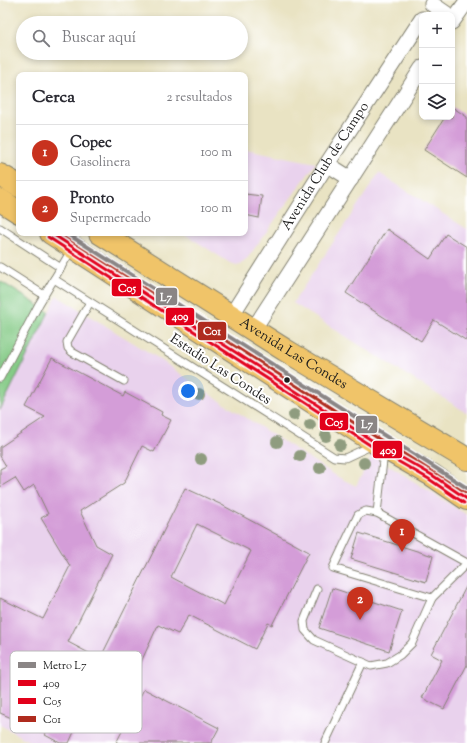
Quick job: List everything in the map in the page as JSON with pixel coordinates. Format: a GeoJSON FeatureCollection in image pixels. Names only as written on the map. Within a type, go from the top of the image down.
{"type":"FeatureCollection","features":[{"type":"Feature","properties":{"kind":"main road"},"geometry":{"type":"LineString","coordinates":[[0,175],[16,184]]}},
{"type":"Feature","properties":{"kind":"main road"},"geometry":{"type":"LineString","coordinates":[[0,200],[16,210]]}},
{"type":"Feature","properties":{"kind":"main road","name":"Avenida Las Condes"},"geometry":{"type":"LineString","coordinates":[[56,236],[380,445],[432,475],[467,499]]}},
{"type":"Feature","properties":{"kind":"main road","name":"Avenida Las Condes"},"geometry":{"type":"LineString","coordinates":[[105,236],[253,330],[467,459]]}},
{"type":"Feature","properties":{"kind":"street"},"geometry":{"type":"LineString","coordinates":[[455,15],[467,1]]}},
{"type":"Feature","properties":{"kind":"street"},"geometry":{"type":"LineString","coordinates":[[430,6],[441,12]]}},
{"type":"Feature","properties":{"kind":"street","name":"Avenida Club de Campo"},"geometry":{"type":"LineString","coordinates":[[232,316],[327,164],[419,24]]}},
{"type":"Feature","properties":{"kind":"street","name":"Avenida Club de Campo"},"geometry":{"type":"LineString","coordinates":[[253,330],[419,73]]}},
{"type":"Feature","properties":{"kind":"street"},"geometry":{"type":"LineString","coordinates":[[327,164],[351,178]]}},
{"type":"Feature","properties":{"kind":"lane"},"geometry":{"type":"LineString","coordinates":[[0,228],[61,268]]}},
{"type":"Feature","properties":{"kind":"lane"},"geometry":{"type":"LineString","coordinates":[[0,378],[44,295],[73,247]]}},
{"type":"Feature","properties":{"kind":"lane"},"geometry":{"type":"LineString","coordinates":[[0,267],[44,295]]}},
{"type":"Feature","properties":{"kind":"lane","name":"Estadio Las Condes"},"geometry":{"type":"LineString","coordinates":[[54,279],[334,457],[345,458],[380,445]]}},
{"type":"Feature","properties":{"kind":"lane"},"geometry":{"type":"LineString","coordinates":[[90,302],[67,342],[68,348],[72,352],[124,381]]}},
{"type":"Feature","properties":{"kind":"lane"},"geometry":{"type":"LineString","coordinates":[[377,513],[380,445]]}},
{"type":"Feature","properties":{"kind":"lane"},"geometry":{"type":"LineString","coordinates":[[317,589],[304,621],[305,630],[314,640],[371,666],[387,663],[400,655],[412,643],[432,598],[467,563],[377,513],[366,511],[358,515],[333,568],[432,598]]}},
{"type":"Feature","properties":{"kind":"lane"},"geometry":{"type":"LineString","coordinates":[[325,743],[363,662]]}},
{"type":"Feature","properties":{"kind":"shaded area"},"geometry":{"type":"Polygon","coordinates":[[[248,150],[316,163],[244,262],[237,265],[230,263],[188,236],[248,236],[248,150]]]}},
{"type":"Feature","properties":{"kind":"shaded area"},"geometry":{"type":"Polygon","coordinates":[[[379,173],[467,229],[467,413],[293,303],[379,173]]]}},
{"type":"Feature","properties":{"kind":"shaded area"},"geometry":{"type":"Polygon","coordinates":[[[57,296],[158,358],[203,390],[338,477],[356,486],[372,455],[467,515],[467,743],[32,743],[14,733],[142,733],[142,651],[10,651],[10,731],[0,725],[0,410],[57,296]]]}},
{"type":"Feature","properties":{"kind":"green space"},"geometry":{"type":"Polygon","coordinates":[[[0,281],[49,312],[0,410],[0,281]]]}},
{"type":"Feature","properties":{"kind":"building"},"geometry":{"type":"Polygon","coordinates":[[[455,109],[467,117],[467,178],[424,150],[443,120],[455,120],[455,109]]]}},
{"type":"Feature","properties":{"kind":"building"},"geometry":{"type":"Polygon","coordinates":[[[248,194],[262,196],[259,218],[248,216],[248,194]]]}},
{"type":"Feature","properties":{"kind":"building"},"geometry":{"type":"Polygon","coordinates":[[[387,229],[430,259],[446,234],[467,247],[467,341],[434,320],[421,341],[346,293],[387,229]]]}},
{"type":"Feature","properties":{"kind":"building"},"geometry":{"type":"Polygon","coordinates":[[[52,358],[123,396],[125,392],[162,412],[161,415],[171,420],[154,452],[142,446],[124,483],[80,511],[96,545],[112,554],[68,642],[85,651],[10,651],[10,717],[0,713],[0,598],[43,619],[70,566],[41,518],[48,514],[34,485],[24,492],[15,478],[0,487],[0,469],[6,466],[0,456],[0,447],[45,417],[26,407],[52,358]]]}},
{"type":"Feature","properties":{"kind":"building"},"geometry":{"type":"Polygon","coordinates":[[[185,488],[220,504],[309,552],[272,625],[268,623],[255,649],[189,615],[178,634],[158,625],[142,660],[142,651],[104,651],[185,488]],[[197,524],[171,577],[224,605],[251,551],[197,524]]]}},
{"type":"Feature","properties":{"kind":"building"},"geometry":{"type":"Polygon","coordinates":[[[359,533],[433,556],[426,582],[351,559],[359,533]]]}},
{"type":"Feature","properties":{"kind":"building"},"geometry":{"type":"Polygon","coordinates":[[[467,585],[467,665],[444,709],[422,698],[442,660],[431,654],[467,585]]]}},
{"type":"Feature","properties":{"kind":"building"},"geometry":{"type":"Polygon","coordinates":[[[332,588],[402,611],[389,651],[319,628],[332,588]]]}},
{"type":"Feature","properties":{"kind":"building"},"geometry":{"type":"Polygon","coordinates":[[[144,689],[219,728],[211,743],[116,743],[121,733],[142,733],[142,693],[144,689]]]}},
{"type":"Feature","properties":{"kind":"building"},"geometry":{"type":"Polygon","coordinates":[[[46,733],[74,733],[69,743],[60,743],[45,735],[46,733]]]}},
{"type":"Feature","properties":{"kind":"metro line","name":"L7"},"geometry":{"type":"LineString","coordinates":[[71,236],[467,488]]}},
{"type":"Feature","properties":{"kind":"transit line","name":"409"},"geometry":{"type":"LineString","coordinates":[[56,236],[376,443],[432,475],[467,499]]}},
{"type":"Feature","properties":{"kind":"transit line","name":"C01"},"geometry":{"type":"LineString","coordinates":[[65,236],[379,439],[434,471],[467,493]]}},
{"type":"Feature","properties":{"kind":"transit line","name":"C05"},"geometry":{"type":"LineString","coordinates":[[48,237],[373,447],[429,479],[464,503]]}},
{"type":"Feature","properties":{"kind":"place","name":"Copec"},"geometry":{"type":"Point","coordinates":[402,552]}},
{"type":"Feature","properties":{"kind":"place","name":"Pronto"},"geometry":{"type":"Point","coordinates":[360,620]}}]}
